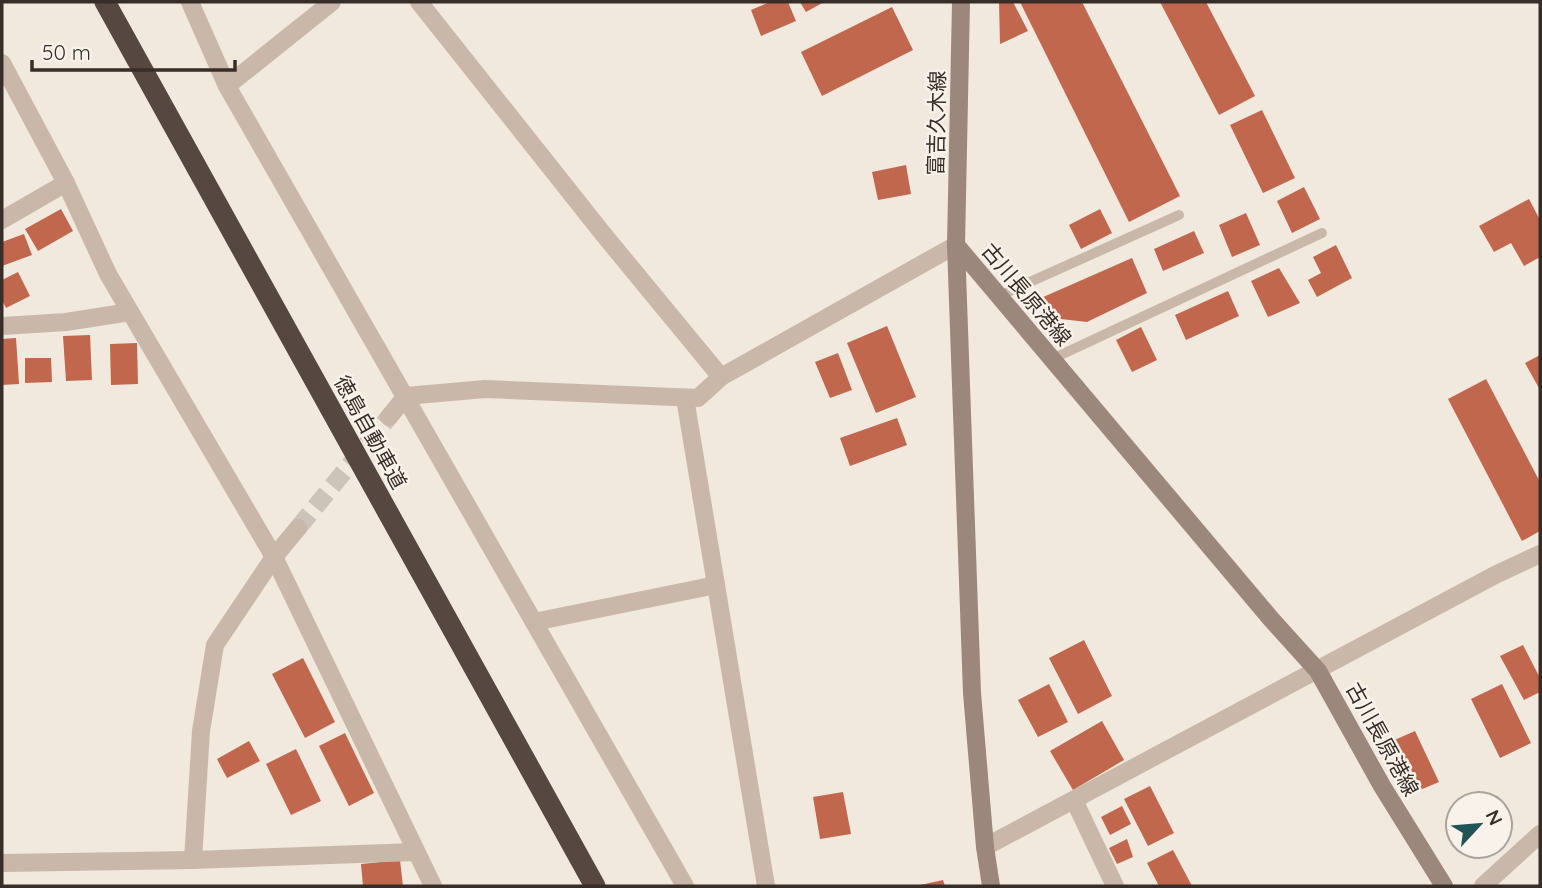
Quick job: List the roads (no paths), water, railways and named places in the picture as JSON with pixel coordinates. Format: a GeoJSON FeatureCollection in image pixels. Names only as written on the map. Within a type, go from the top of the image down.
{"type":"FeatureCollection","features":[{"type":"Feature","properties":{"kind":"highway","name":"徳島自動車道"},"geometry":{"type":"LineString","coordinates":[[104,2],[595,886]]}},
{"type":"Feature","properties":{"kind":"main road","name":"富吉久木線"},"geometry":{"type":"LineString","coordinates":[[956,245],[961,2]]}},
{"type":"Feature","properties":{"kind":"main road","name":"古川長原港線"},"geometry":{"type":"LineString","coordinates":[[956,245],[1318,671],[1381,786],[1444,886]]}},
{"type":"Feature","properties":{"kind":"main road","name":"古川長原港線"},"geometry":{"type":"LineString","coordinates":[[956,245],[972,693],[985,847],[991,886]]}},
{"type":"Feature","properties":{"kind":"street"},"geometry":{"type":"LineString","coordinates":[[190,2],[228,86],[685,886]]}},
{"type":"Feature","properties":{"kind":"street"},"geometry":{"type":"LineString","coordinates":[[228,86],[332,2]]}},
{"type":"Feature","properties":{"kind":"street"},"geometry":{"type":"LineString","coordinates":[[419,2],[721,377]]}},
{"type":"Feature","properties":{"kind":"street"},"geometry":{"type":"LineString","coordinates":[[2,63],[66,183],[108,274],[274,557],[433,886]]}},
{"type":"Feature","properties":{"kind":"street"},"geometry":{"type":"LineString","coordinates":[[2,220],[66,183]]}},
{"type":"Feature","properties":{"kind":"street"},"geometry":{"type":"LineString","coordinates":[[389,417],[406,396],[485,389],[698,398],[721,377],[956,245]]}},
{"type":"Feature","properties":{"kind":"street"},"geometry":{"type":"LineString","coordinates":[[2,326],[66,322],[131,312]]}},
{"type":"Feature","properties":{"kind":"street"},"geometry":{"type":"LineString","coordinates":[[685,398],[766,886]]}},
{"type":"Feature","properties":{"kind":"street"},"geometry":{"type":"LineString","coordinates":[[192,860],[201,731],[215,645],[274,557],[298,528]]}},
{"type":"Feature","properties":{"kind":"street"},"geometry":{"type":"LineString","coordinates":[[985,847],[1495,575],[1540,554]]}},
{"type":"Feature","properties":{"kind":"street"},"geometry":{"type":"LineString","coordinates":[[534,622],[716,585]]}},
{"type":"Feature","properties":{"kind":"street"},"geometry":{"type":"LineString","coordinates":[[1074,800],[1115,886]]}},
{"type":"Feature","properties":{"kind":"street"},"geometry":{"type":"LineString","coordinates":[[1482,886],[1540,834]]}},
{"type":"Feature","properties":{"kind":"street"},"geometry":{"type":"LineString","coordinates":[[2,863],[415,852]]}},
{"type":"Feature","properties":{"kind":"lane"},"geometry":{"type":"LineString","coordinates":[[999,296],[1179,215]]}},
{"type":"Feature","properties":{"kind":"lane"},"geometry":{"type":"LineString","coordinates":[[1052,359],[1322,233]]}},
{"type":"Feature","properties":{"kind":"tunnel"},"geometry":{"type":"LineString","coordinates":[[298,528],[389,417]]}}]}
